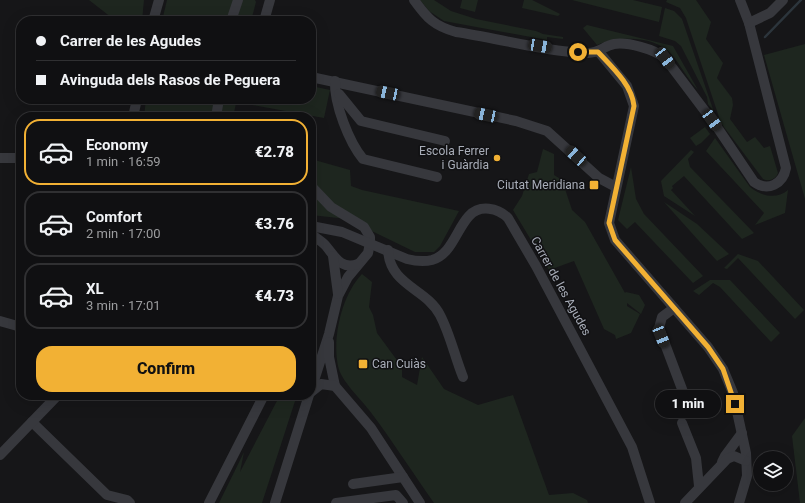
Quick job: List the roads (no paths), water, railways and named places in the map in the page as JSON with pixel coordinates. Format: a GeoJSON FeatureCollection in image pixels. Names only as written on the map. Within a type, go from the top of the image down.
{"type":"FeatureCollection","features":[{"type":"Feature","properties":{"kind":"street"},"geometry":{"type":"LineString","coordinates":[[154,16],[159,0]]}},
{"type":"Feature","properties":{"kind":"street"},"geometry":{"type":"LineString","coordinates":[[233,16],[238,0]]}},
{"type":"Feature","properties":{"kind":"street"},"geometry":{"type":"LineString","coordinates":[[265,16],[270,0]]}},
{"type":"Feature","properties":{"kind":"street"},"geometry":{"type":"LineString","coordinates":[[414,0],[432,22],[442,28],[567,51],[598,52],[614,44],[645,48],[659,53],[665,58],[712,120],[754,182],[768,187],[778,184],[786,168],[749,23],[740,0]]}},
{"type":"Feature","properties":{"kind":"street"},"geometry":{"type":"LineString","coordinates":[[749,23],[770,13],[783,0]]}},
{"type":"Feature","properties":{"kind":"street"},"geometry":{"type":"LineString","coordinates":[[598,52],[627,86],[634,106],[609,223],[615,240],[708,347],[723,369],[733,393],[742,432],[746,461],[747,476],[739,503]]}},
{"type":"Feature","properties":{"kind":"street"},"geometry":{"type":"LineString","coordinates":[[316,79],[335,85],[544,129],[599,178],[616,187]]}},
{"type":"Feature","properties":{"kind":"street"},"geometry":{"type":"LineString","coordinates":[[335,85],[361,121],[445,141]]}},
{"type":"Feature","properties":{"kind":"street"},"geometry":{"type":"LineString","coordinates":[[335,85],[350,138],[363,159],[438,177]]}},
{"type":"Feature","properties":{"kind":"street"},"geometry":{"type":"LineString","coordinates":[[0,158],[16,158]]}},
{"type":"Feature","properties":{"kind":"street"},"geometry":{"type":"LineString","coordinates":[[316,191],[332,207],[364,228],[370,237],[368,253],[348,277],[338,296],[329,334],[316,375]]}},
{"type":"Feature","properties":{"kind":"street","name":"Carrer de les Agudes"},"geometry":{"type":"LineString","coordinates":[[316,227],[332,229],[388,250],[407,259],[416,261],[432,260],[448,249],[470,215],[479,210],[493,209],[502,212],[508,218],[539,271],[632,446],[650,503]]}},
{"type":"Feature","properties":{"kind":"street"},"geometry":{"type":"LineString","coordinates":[[316,238],[345,266],[358,264]]}},
{"type":"Feature","properties":{"kind":"street"},"geometry":{"type":"LineString","coordinates":[[388,250],[390,266],[395,273],[429,302],[440,315],[463,377]]}},
{"type":"Feature","properties":{"kind":"street"},"geometry":{"type":"LineString","coordinates":[[333,256],[338,296]]}},
{"type":"Feature","properties":{"kind":"street"},"geometry":{"type":"LineString","coordinates":[[674,308],[662,317],[659,328],[688,405]]}},
{"type":"Feature","properties":{"kind":"street"},"geometry":{"type":"LineString","coordinates":[[0,321],[16,326]]}},
{"type":"Feature","properties":{"kind":"street"},"geometry":{"type":"LineString","coordinates":[[329,334],[329,357],[335,386],[371,428],[420,503]]}},
{"type":"Feature","properties":{"kind":"street"},"geometry":{"type":"LineString","coordinates":[[316,388],[321,384],[335,386]]}},
{"type":"Feature","properties":{"kind":"street"},"geometry":{"type":"LineString","coordinates":[[0,454],[53,400]]}},
{"type":"Feature","properties":{"kind":"street"},"geometry":{"type":"LineString","coordinates":[[210,503],[262,400]]}},
{"type":"Feature","properties":{"kind":"street"},"geometry":{"type":"LineString","coordinates":[[275,503],[307,400]]}},
{"type":"Feature","properties":{"kind":"street"},"geometry":{"type":"LineString","coordinates":[[32,422],[107,495],[127,500],[130,503]]}},
{"type":"Feature","properties":{"kind":"street"},"geometry":{"type":"LineString","coordinates":[[682,423],[696,458],[699,486]]}},
{"type":"Feature","properties":{"kind":"street"},"geometry":{"type":"LineString","coordinates":[[722,462],[724,456],[742,432]]}},
{"type":"Feature","properties":{"kind":"street"},"geometry":{"type":"LineString","coordinates":[[684,503],[722,462],[734,456],[746,461]]}},
{"type":"Feature","properties":{"kind":"street"},"geometry":{"type":"LineString","coordinates":[[353,484],[403,477]]}},
{"type":"Feature","properties":{"kind":"street"},"geometry":{"type":"LineString","coordinates":[[336,503],[396,495],[403,503]]}},
{"type":"Feature","properties":{"kind":"waterway"},"geometry":{"type":"LineString","coordinates":[[765,37],[801,0]]}},
{"type":"Feature","properties":{"kind":"place","name":"Escola Ferrer i Guàrdia"},"geometry":{"type":"Point","coordinates":[497,158]}},
{"type":"Feature","properties":{"kind":"place","name":"Ciutat Meridiana"},"geometry":{"type":"Point","coordinates":[594,185]}},
{"type":"Feature","properties":{"kind":"place","name":"Can Cuiàs"},"geometry":{"type":"Point","coordinates":[363,364]}}]}
